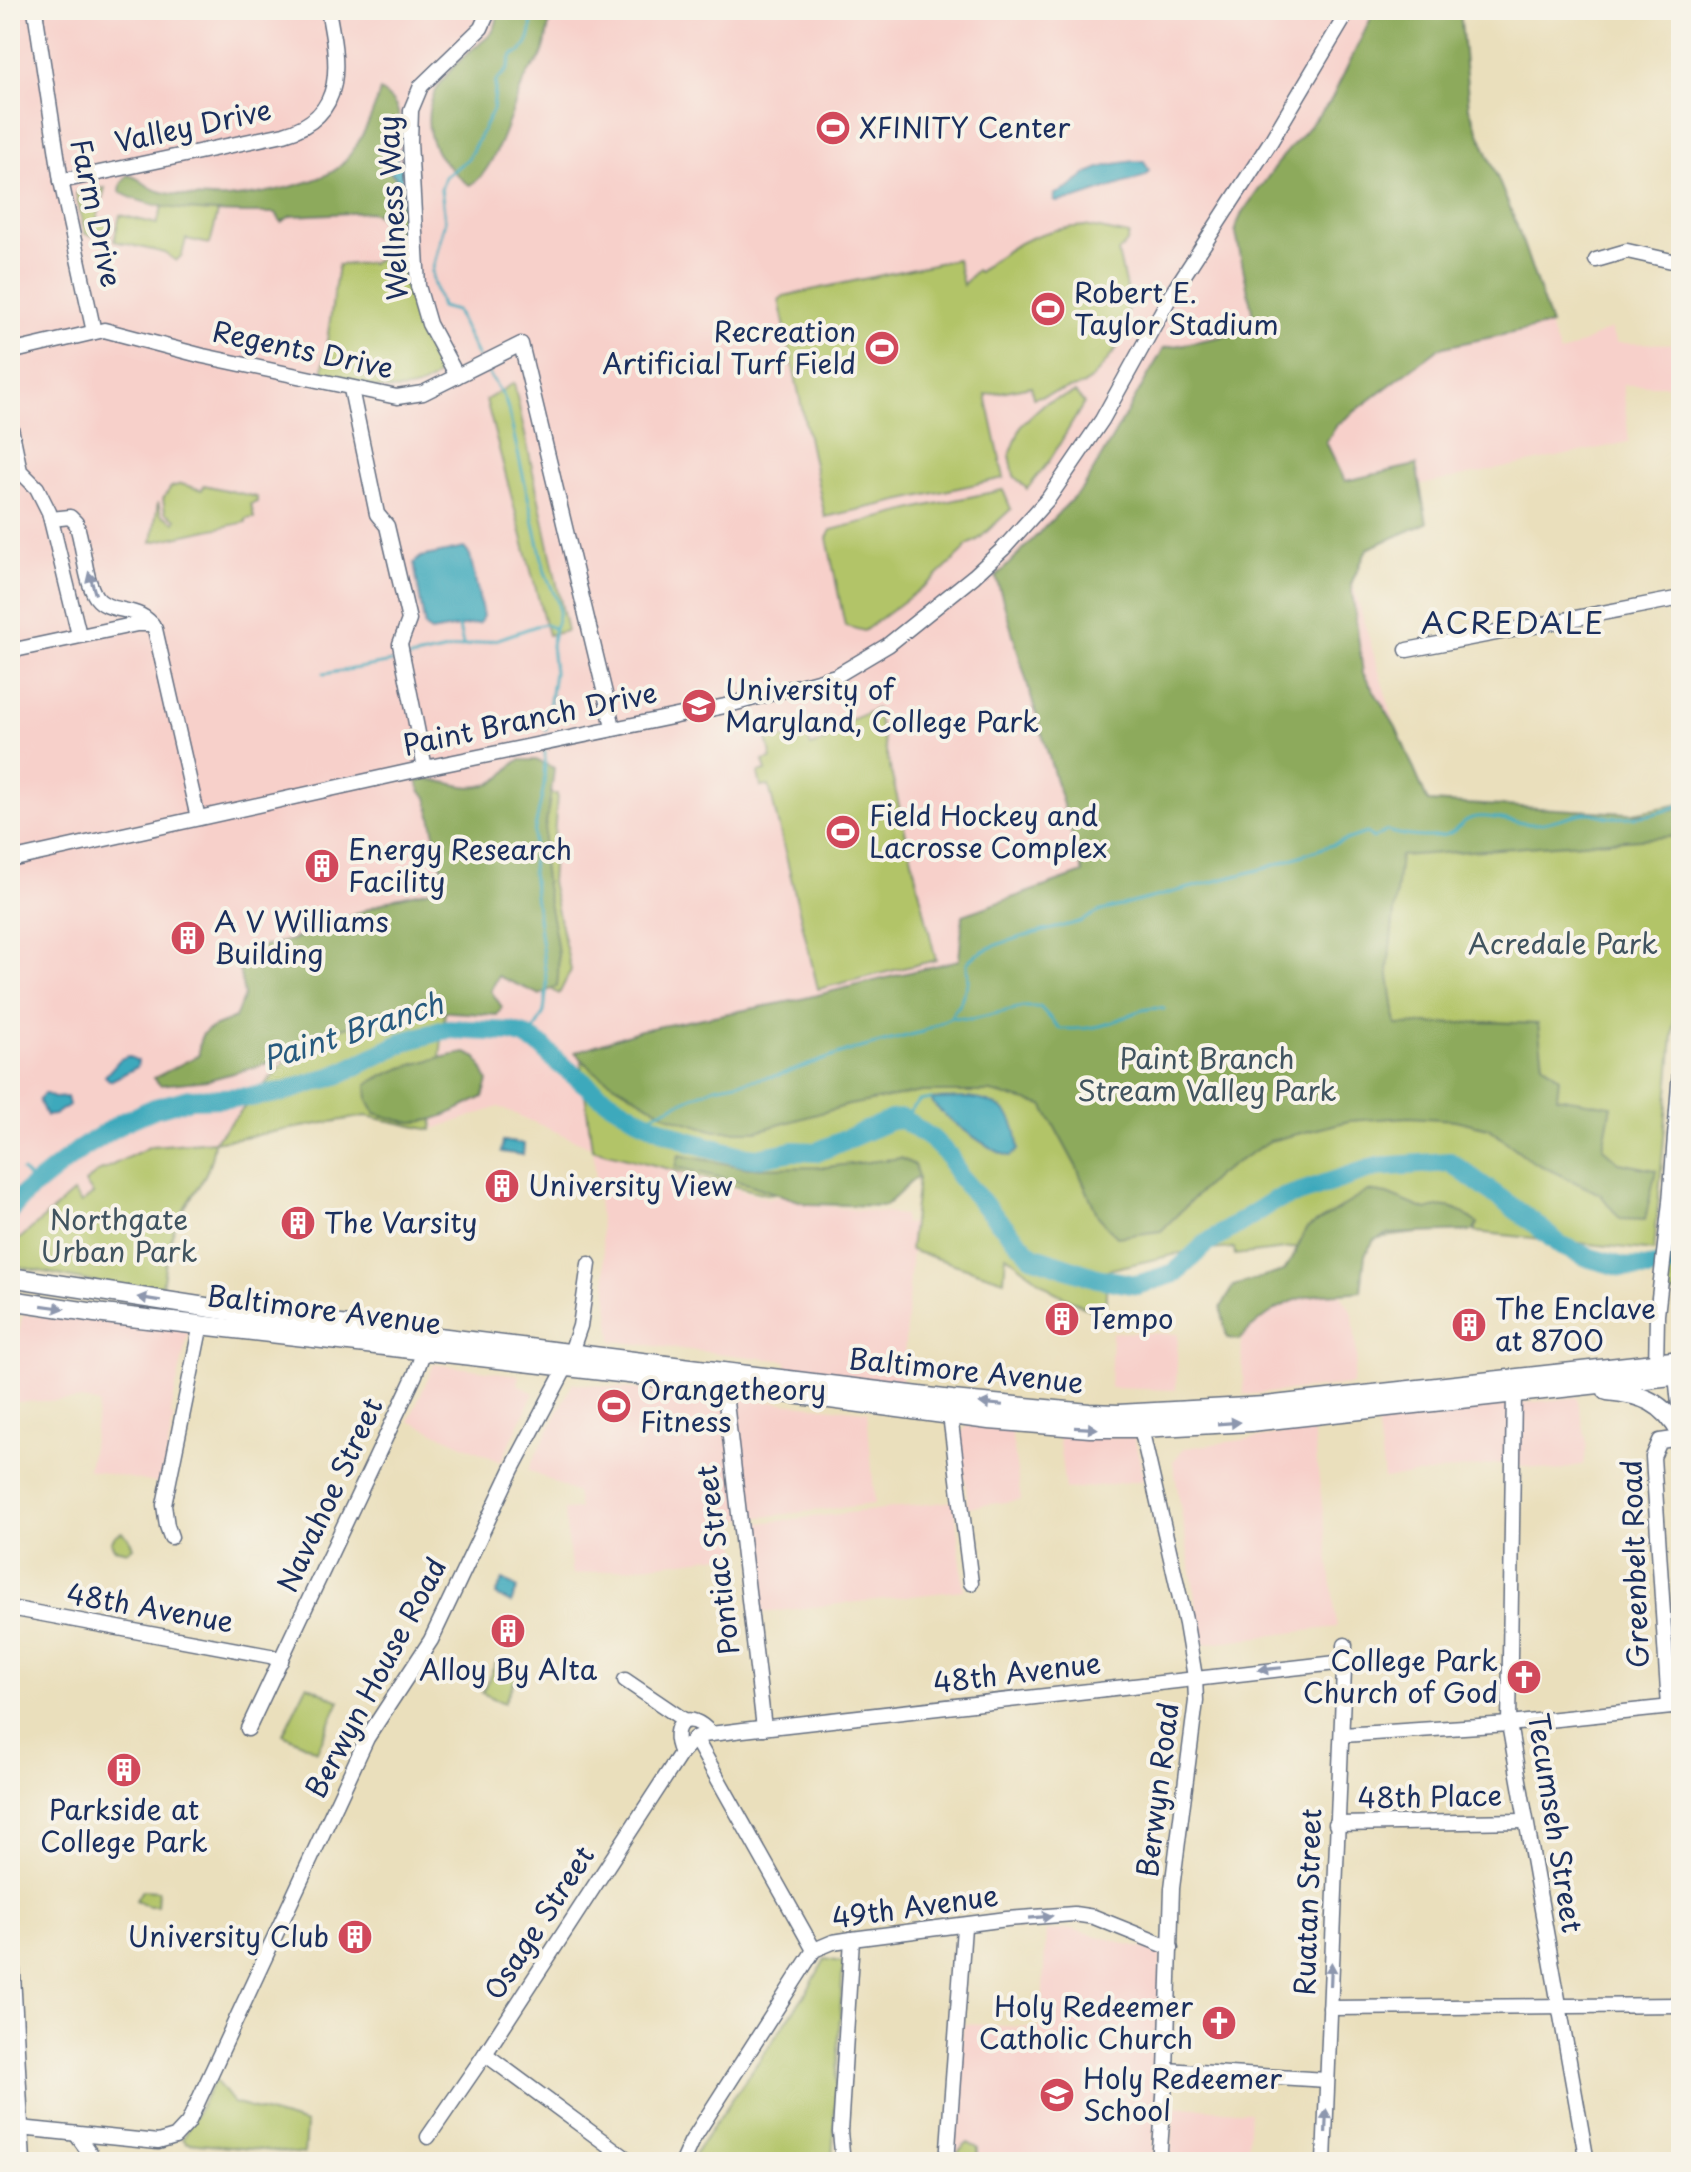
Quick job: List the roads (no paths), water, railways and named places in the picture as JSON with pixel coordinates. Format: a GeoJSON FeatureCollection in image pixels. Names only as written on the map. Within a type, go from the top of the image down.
{"type":"FeatureCollection","features":[{"type":"Feature","properties":{"kind":"main road","name":"Baltimore Avenue"},"geometry":{"type":"LineString","coordinates":[[12,1277],[724,1385],[1065,1427],[1141,1428],[1251,1422],[1569,1388],[1656,1370]]}},
{"type":"Feature","properties":{"kind":"main road","name":"Baltimore Avenue"},"geometry":{"type":"LineString","coordinates":[[10,1299],[95,1313],[424,1350],[568,1360],[1031,1409],[1118,1414],[1265,1406],[1679,1368]]}},
{"type":"Feature","properties":{"kind":"main road"},"geometry":{"type":"LineString","coordinates":[[1679,1368],[1681,1405]]}},
{"type":"Feature","properties":{"kind":"main road"},"geometry":{"type":"LineString","coordinates":[[1569,1388],[1632,1393],[1646,1398],[1663,1409],[1681,1436]]}},
{"type":"Feature","properties":{"kind":"street","name":"Farm Drive"},"geometry":{"type":"LineString","coordinates":[[35,10],[61,181],[94,332]]}},
{"type":"Feature","properties":{"kind":"street","name":"Valley Drive"},"geometry":{"type":"LineString","coordinates":[[61,181],[284,134],[307,125],[328,101],[337,75],[337,53],[328,10]]}},
{"type":"Feature","properties":{"kind":"street","name":"Wellness Way"},"geometry":{"type":"LineString","coordinates":[[457,376],[429,324],[418,286],[409,125],[414,98],[421,86],[481,28],[489,10]]}},
{"type":"Feature","properties":{"kind":"street","name":"Paint Branch Drive"},"geometry":{"type":"LineString","coordinates":[[10,860],[613,727],[725,706],[836,676],[888,645],[1003,549],[1048,499],[1102,420],[1171,295],[1278,130],[1349,10]]}},
{"type":"Feature","properties":{"kind":"street"},"geometry":{"type":"LineString","coordinates":[[1596,260],[1627,251],[1681,263]]}},
{"type":"Feature","properties":{"kind":"street","name":"Regents Drive"},"geometry":{"type":"LineString","coordinates":[[10,352],[107,331],[203,356],[390,397],[415,396],[521,344],[613,727]]}},
{"type":"Feature","properties":{"kind":"street"},"geometry":{"type":"LineString","coordinates":[[351,389],[377,514],[388,530],[409,620],[400,644],[425,768]]}},
{"type":"Feature","properties":{"kind":"street"},"geometry":{"type":"LineString","coordinates":[[10,423],[20,471],[40,493],[51,519],[79,635]]}},
{"type":"Feature","properties":{"kind":"street"},"geometry":{"type":"LineString","coordinates":[[51,519],[70,517],[76,523],[98,599],[140,613],[152,624],[198,818]]}},
{"type":"Feature","properties":{"kind":"street"},"geometry":{"type":"LineString","coordinates":[[1407,650],[1681,598]]}},
{"type":"Feature","properties":{"kind":"street"},"geometry":{"type":"LineString","coordinates":[[10,651],[79,635],[152,624]]}},
{"type":"Feature","properties":{"kind":"street"},"geometry":{"type":"LineString","coordinates":[[1656,1370],[1680,1065]]}},
{"type":"Feature","properties":{"kind":"street","name":"Berwyn House Road"},"geometry":{"type":"LineString","coordinates":[[76,2134],[158,2142],[175,2137],[188,2123],[367,1738],[431,1640],[568,1360],[580,1326],[589,1264]]}},
{"type":"Feature","properties":{"kind":"street"},"geometry":{"type":"LineString","coordinates":[[10,1299],[12,1277]]}},
{"type":"Feature","properties":{"kind":"street"},"geometry":{"type":"LineString","coordinates":[[171,1537],[164,1505],[201,1324]]}},
{"type":"Feature","properties":{"kind":"street","name":"Navahoe Street"},"geometry":{"type":"LineString","coordinates":[[248,1729],[424,1350]]}},
{"type":"Feature","properties":{"kind":"street","name":"Pontiac Street"},"geometry":{"type":"LineString","coordinates":[[724,1385],[764,1728]]}},
{"type":"Feature","properties":{"kind":"street","name":"Tecumseh Street"},"geometry":{"type":"LineString","coordinates":[[1514,1393],[1509,1724],[1587,2162]]}},
{"type":"Feature","properties":{"kind":"street"},"geometry":{"type":"LineString","coordinates":[[950,1415],[971,1583]]}},
{"type":"Feature","properties":{"kind":"street","name":"Berwyn Road"},"geometry":{"type":"LineString","coordinates":[[1141,1428],[1186,1624],[1195,1677],[1195,1720],[1173,1876],[1166,2070],[1159,2162]]}},
{"type":"Feature","properties":{"kind":"street","name":"Greenbelt Road"},"geometry":{"type":"LineString","coordinates":[[1675,1707],[1653,1457],[1660,1441],[1681,1436]]}},
{"type":"Feature","properties":{"kind":"street","name":"48th Avenue"},"geometry":{"type":"LineString","coordinates":[[10,1608],[270,1656],[281,1661]]}},
{"type":"Feature","properties":{"kind":"street","name":"Ruatan Street"},"geometry":{"type":"LineString","coordinates":[[1324,2162],[1345,1645]]}},
{"type":"Feature","properties":{"kind":"street","name":"48th Avenue"},"geometry":{"type":"LineString","coordinates":[[695,1738],[1195,1677],[1345,1662]]}},
{"type":"Feature","properties":{"kind":"street"},"geometry":{"type":"LineString","coordinates":[[625,1680],[684,1720],[702,1723],[711,1734]]}},
{"type":"Feature","properties":{"kind":"street"},"geometry":{"type":"LineString","coordinates":[[1343,1735],[1509,1724],[1675,1707]]}},
{"type":"Feature","properties":{"kind":"street"},"geometry":{"type":"LineString","coordinates":[[681,1753],[676,1737],[677,1729],[684,1720]]}},
{"type":"Feature","properties":{"kind":"street"},"geometry":{"type":"LineString","coordinates":[[695,1738],[814,1950]]}},
{"type":"Feature","properties":{"kind":"street","name":"Osage Street"},"geometry":{"type":"LineString","coordinates":[[428,2137],[681,1753],[695,1738]]}},
{"type":"Feature","properties":{"kind":"street","name":"48th Place"},"geometry":{"type":"LineString","coordinates":[[1336,1824],[1525,1821]]}},
{"type":"Feature","properties":{"kind":"street","name":"49th Avenue"},"geometry":{"type":"LineString","coordinates":[[682,2162],[691,2142],[814,1950],[833,1942],[852,1939],[964,1927],[1007,1919],[1082,1914],[1171,1948]]}},
{"type":"Feature","properties":{"kind":"street"},"geometry":{"type":"LineString","coordinates":[[10,1918],[15,2127],[23,2162]]}},
{"type":"Feature","properties":{"kind":"street"},"geometry":{"type":"LineString","coordinates":[[947,2162],[964,1927]]}},
{"type":"Feature","properties":{"kind":"street"},"geometry":{"type":"LineString","coordinates":[[843,2162],[840,2132],[852,1939]]}},
{"type":"Feature","properties":{"kind":"street"},"geometry":{"type":"LineString","coordinates":[[1330,2008],[1681,2005]]}},
{"type":"Feature","properties":{"kind":"street"},"geometry":{"type":"LineString","coordinates":[[485,2054],[631,2162]]}},
{"type":"Feature","properties":{"kind":"street"},"geometry":{"type":"LineString","coordinates":[[1166,2070],[1327,2080]]}},
{"type":"Feature","properties":{"kind":"street"},"geometry":{"type":"LineString","coordinates":[[15,2127],[76,2134],[96,2162]]}},
{"type":"Feature","properties":{"kind":"water"},"geometry":{"type":"Polygon","coordinates":[[[401,148],[402,152],[396,159],[402,165],[404,206],[400,181],[381,161],[385,155],[391,159],[401,148]]]}},
{"type":"Feature","properties":{"kind":"water"},"geometry":{"type":"Polygon","coordinates":[[[1144,161],[1149,171],[1146,176],[1076,199],[1054,200],[1055,194],[1094,170],[1144,161]]]}},
{"type":"Feature","properties":{"kind":"water"},"geometry":{"type":"Polygon","coordinates":[[[464,548],[470,555],[483,616],[480,623],[431,632],[425,628],[414,563],[421,557],[464,548]]]}},
{"type":"Feature","properties":{"kind":"water"},"geometry":{"type":"Polygon","coordinates":[[[128,1056],[138,1061],[137,1067],[110,1081],[105,1076],[120,1059],[128,1056]]]}},
{"type":"Feature","properties":{"kind":"water"},"geometry":{"type":"Polygon","coordinates":[[[44,1093],[54,1098],[67,1097],[69,1105],[54,1115],[46,1116],[39,1100],[44,1093]]]}},
{"type":"Feature","properties":{"kind":"water"},"geometry":{"type":"Polygon","coordinates":[[[969,1098],[991,1103],[1006,1112],[1017,1138],[1018,1150],[1011,1156],[993,1149],[967,1132],[931,1099],[969,1098]]]}},
{"type":"Feature","properties":{"kind":"water"},"geometry":{"type":"Polygon","coordinates":[[[503,1141],[524,1144],[523,1155],[501,1152],[503,1141]]]}},
{"type":"Feature","properties":{"kind":"water"},"geometry":{"type":"Polygon","coordinates":[[[503,1580],[518,1588],[511,1603],[496,1595],[503,1580]]]}},
{"type":"Feature","properties":{"kind":"waterway"},"geometry":{"type":"LineString","coordinates":[[478,357],[456,311],[441,307],[433,281],[432,272],[445,220],[441,189],[445,177],[468,159],[493,110],[496,81],[507,70],[511,57],[521,52],[527,42],[531,27],[530,10]]}},
{"type":"Feature","properties":{"kind":"waterway"},"geometry":{"type":"LineString","coordinates":[[486,370],[504,397],[508,409],[545,572],[558,603],[551,645],[554,672],[546,730]]}},
{"type":"Feature","properties":{"kind":"waterway"},"geometry":{"type":"LineString","coordinates":[[410,658],[498,639],[545,624],[553,628]]}},
{"type":"Feature","properties":{"kind":"waterway"},"geometry":{"type":"LineString","coordinates":[[459,627],[463,645]]}},
{"type":"Feature","properties":{"kind":"waterway"},"geometry":{"type":"LineString","coordinates":[[324,674],[392,662]]}},
{"type":"Feature","properties":{"kind":"waterway"},"geometry":{"type":"LineString","coordinates":[[530,1039],[544,1012],[547,985],[532,873],[534,833],[544,786],[545,752]]}},
{"type":"Feature","properties":{"kind":"waterway"},"geometry":{"type":"LineString","coordinates":[[951,1017],[959,1006],[968,981],[967,963],[987,949],[1079,922],[1101,911],[1266,868],[1363,834],[1367,833],[1373,838],[1387,831],[1429,837],[1446,835],[1477,817],[1539,824],[1584,813],[1637,817],[1681,805]]}},
{"type":"Feature","properties":{"kind":"waterway"},"geometry":{"type":"LineString","coordinates":[[641,1120],[715,1087],[779,1075],[849,1051],[922,1032],[951,1017],[972,1019],[1023,1007],[1040,1007],[1060,1029],[1078,1029],[1101,1026],[1142,1010],[1164,1009]]}},
{"type":"Feature","properties":{"kind":"waterway","name":"Paint Branch"},"geometry":{"type":"LineString","coordinates":[[10,1210],[25,1193],[78,1151],[123,1122],[155,1108],[190,1099],[251,1097],[283,1092],[337,1075],[406,1041],[448,1029],[511,1032],[525,1036],[543,1047],[601,1096],[641,1120],[687,1141],[741,1156],[756,1158],[794,1151],[817,1152],[891,1120],[903,1119],[933,1140],[949,1156],[959,1176],[1032,1256],[1097,1278],[1137,1285],[1175,1273],[1206,1244],[1274,1201],[1376,1167],[1450,1162],[1560,1245],[1590,1258],[1623,1267],[1649,1268],[1671,1264],[1681,1255]]}},
{"type":"Feature","properties":{"kind":"waterway"},"geometry":{"type":"LineString","coordinates":[[903,1119],[919,1101],[931,1099]]}},
{"type":"Feature","properties":{"kind":"waterway"},"geometry":{"type":"LineString","coordinates":[[22,1171],[35,1185]]}},
{"type":"Feature","properties":{"kind":"place","name":"XFINITY Center"},"geometry":{"type":"Point","coordinates":[833,128]}},
{"type":"Feature","properties":{"kind":"place","name":"Robert E. Taylor Stadium"},"geometry":{"type":"Point","coordinates":[1048,309]}},
{"type":"Feature","properties":{"kind":"place","name":"Recreation Artificial Turf Field"},"geometry":{"type":"Point","coordinates":[882,348]}},
{"type":"Feature","properties":{"kind":"place","name":"University of Maryland, College Park"},"geometry":{"type":"Point","coordinates":[699,706]}},
{"type":"Feature","properties":{"kind":"place","name":"Field Hockey and Lacrosse Complex"},"geometry":{"type":"Point","coordinates":[843,832]}},
{"type":"Feature","properties":{"kind":"place","name":"Energy Research Facility"},"geometry":{"type":"Point","coordinates":[322,866]}},
{"type":"Feature","properties":{"kind":"place","name":"A V Williams Building"},"geometry":{"type":"Point","coordinates":[188,938]}},
{"type":"Feature","properties":{"kind":"place","name":"University View"},"geometry":{"type":"Point","coordinates":[502,1186]}},
{"type":"Feature","properties":{"kind":"place","name":"The Varsity"},"geometry":{"type":"Point","coordinates":[298,1223]}},
{"type":"Feature","properties":{"kind":"place","name":"Tempo"},"geometry":{"type":"Point","coordinates":[1062,1319]}},
{"type":"Feature","properties":{"kind":"place","name":"The Enclave at 8700"},"geometry":{"type":"Point","coordinates":[1469,1325]}},
{"type":"Feature","properties":{"kind":"place","name":"Orangetheory Fitness"},"geometry":{"type":"Point","coordinates":[614,1406]}},
{"type":"Feature","properties":{"kind":"place","name":"Alloy By Alta"},"geometry":{"type":"Point","coordinates":[508,1631]}},
{"type":"Feature","properties":{"kind":"place","name":"College Park Church of God"},"geometry":{"type":"Point","coordinates":[1524,1677]}},
{"type":"Feature","properties":{"kind":"place","name":"Parkside at College Park"},"geometry":{"type":"Point","coordinates":[124,1770]}},
{"type":"Feature","properties":{"kind":"place","name":"University Club"},"geometry":{"type":"Point","coordinates":[355,1937]}},
{"type":"Feature","properties":{"kind":"place","name":"Holy Redeemer Catholic Church"},"geometry":{"type":"Point","coordinates":[1219,2023]}},
{"type":"Feature","properties":{"kind":"place","name":"Holy Redeemer School"},"geometry":{"type":"Point","coordinates":[1057,2095]}},
{"type":"Feature","properties":{"kind":"district","name":"ACREDALE"},"geometry":{"type":"Point","coordinates":[1513,624]}},
{"type":"Feature","properties":{"kind":"park label","name":"Acredale Park"},"geometry":{"type":"Point","coordinates":[1563,944]}},
{"type":"Feature","properties":{"kind":"park label","name":"Paint Branch Stream Valley Park"},"geometry":{"type":"Point","coordinates":[1207,1075]}},
{"type":"Feature","properties":{"kind":"park label","name":"Northgate Urban Park"},"geometry":{"type":"Point","coordinates":[119,1236]}}]}
